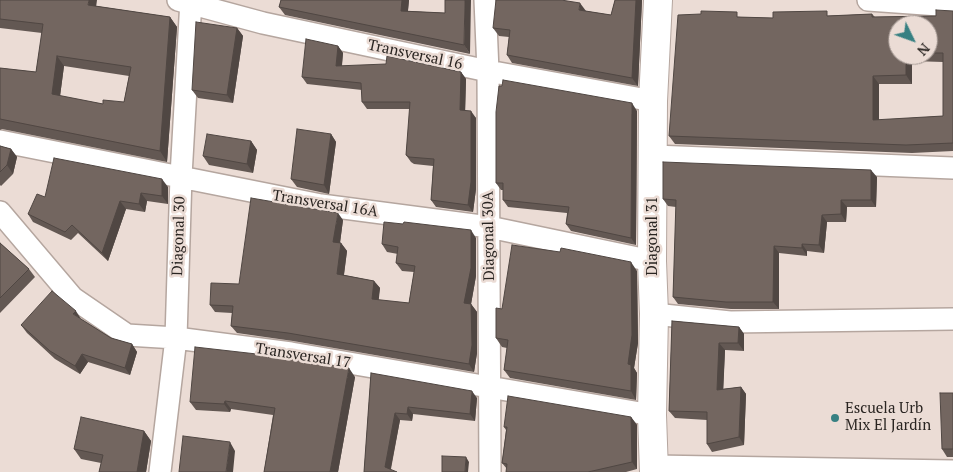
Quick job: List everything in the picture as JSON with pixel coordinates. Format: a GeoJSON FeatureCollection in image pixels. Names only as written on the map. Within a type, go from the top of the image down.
{"type":"FeatureCollection","features":[{"type":"Feature","properties":{"kind":"street","name":"Diagonal 30A"},"geometry":{"type":"LineString","coordinates":[[484,0],[488,70],[490,472]]}},
{"type":"Feature","properties":{"kind":"street","name":"Diagonal 31"},"geometry":{"type":"LineString","coordinates":[[654,469],[652,415],[654,314],[652,261],[653,101],[658,0]]}},
{"type":"Feature","properties":{"kind":"street"},"geometry":{"type":"LineString","coordinates":[[868,0],[953,6]]}},
{"type":"Feature","properties":{"kind":"street","name":"Transversal 16"},"geometry":{"type":"LineString","coordinates":[[187,1],[263,23],[488,70],[653,101]]}},
{"type":"Feature","properties":{"kind":"street","name":"Diagonal 30"},"geometry":{"type":"LineString","coordinates":[[160,472],[176,338],[187,1]]}},
{"type":"Feature","properties":{"kind":"street","name":"Transversal 16A"},"geometry":{"type":"LineString","coordinates":[[0,141],[181,176],[321,206],[489,227],[652,261]]}},
{"type":"Feature","properties":{"kind":"street"},"geometry":{"type":"LineString","coordinates":[[654,156],[953,168]]}},
{"type":"Feature","properties":{"kind":"street","name":"Transversal 17"},"geometry":{"type":"LineString","coordinates":[[0,213],[73,298],[127,335],[176,338],[291,353],[652,415]]}},
{"type":"Feature","properties":{"kind":"street"},"geometry":{"type":"LineString","coordinates":[[654,314],[730,322],[953,319]]}},
{"type":"Feature","properties":{"kind":"street"},"geometry":{"type":"LineString","coordinates":[[654,469],[953,471]]}},
{"type":"Feature","properties":{"kind":"building"},"geometry":{"type":"Polygon","coordinates":[[[0,0],[89,0],[88,5],[170,17],[160,151],[0,119],[0,68],[36,72],[43,24],[0,19],[0,0]],[[57,56],[52,94],[103,104],[103,100],[124,102],[131,67],[57,56]]]}},
{"type":"Feature","properties":{"kind":"building"},"geometry":{"type":"Polygon","coordinates":[[[281,0],[402,0],[401,11],[445,13],[445,0],[465,0],[464,45],[279,7],[281,0]]]}},
{"type":"Feature","properties":{"kind":"building"},"geometry":{"type":"Polygon","coordinates":[[[496,0],[561,0],[580,3],[579,10],[611,15],[615,0],[636,0],[632,78],[507,55],[510,30],[493,28],[496,0]]]}},
{"type":"Feature","properties":{"kind":"building"},"geometry":{"type":"Polygon","coordinates":[[[936,10],[953,11],[953,143],[906,145],[669,136],[678,15],[701,14],[701,11],[737,12],[737,17],[773,18],[773,12],[827,11],[827,16],[872,14],[872,17],[888,17],[888,65],[906,65],[906,75],[873,76],[873,120],[943,116],[943,53],[938,53],[938,15],[936,15],[936,10]]]}},
{"type":"Feature","properties":{"kind":"building"},"geometry":{"type":"Polygon","coordinates":[[[196,22],[237,28],[227,95],[192,90],[196,22]]]}},
{"type":"Feature","properties":{"kind":"building"},"geometry":{"type":"Polygon","coordinates":[[[306,39],[338,46],[336,66],[386,64],[387,56],[461,72],[460,110],[471,111],[471,182],[468,205],[431,200],[434,159],[409,157],[406,155],[410,102],[362,102],[361,83],[302,77],[306,39]]]}},
{"type":"Feature","properties":{"kind":"building"},"geometry":{"type":"Polygon","coordinates":[[[503,80],[632,103],[631,238],[566,224],[569,207],[503,200],[503,183],[496,183],[496,112],[499,86],[502,86],[503,80]]]}},
{"type":"Feature","properties":{"kind":"building"},"geometry":{"type":"Polygon","coordinates":[[[297,129],[331,134],[324,185],[291,179],[297,129]]]}},
{"type":"Feature","properties":{"kind":"building"},"geometry":{"type":"Polygon","coordinates":[[[207,134],[251,141],[247,164],[203,156],[207,134]]]}},
{"type":"Feature","properties":{"kind":"building"},"geometry":{"type":"Polygon","coordinates":[[[0,146],[11,149],[7,165],[0,172],[0,146]]]}},
{"type":"Feature","properties":{"kind":"building"},"geometry":{"type":"Polygon","coordinates":[[[54,158],[162,179],[162,196],[141,193],[139,204],[120,201],[102,253],[72,225],[65,232],[28,214],[37,194],[45,197],[54,158]]]}},
{"type":"Feature","properties":{"kind":"building"},"geometry":{"type":"Polygon","coordinates":[[[663,162],[871,170],[871,200],[841,200],[841,214],[822,215],[819,245],[802,244],[802,248],[774,246],[773,302],[726,302],[673,297],[676,200],[663,199],[663,162]]]}},
{"type":"Feature","properties":{"kind":"building"},"geometry":{"type":"Polygon","coordinates":[[[251,198],[338,213],[333,242],[341,243],[337,274],[374,281],[372,299],[409,303],[415,266],[396,263],[398,247],[382,244],[384,222],[403,224],[404,222],[471,230],[471,268],[464,303],[471,304],[472,345],[469,364],[288,333],[231,326],[233,306],[210,305],[211,283],[239,284],[251,198]]]}},
{"type":"Feature","properties":{"kind":"building"},"geometry":{"type":"Polygon","coordinates":[[[0,243],[29,269],[0,298],[0,243]]]}},
{"type":"Feature","properties":{"kind":"building"},"geometry":{"type":"Polygon","coordinates":[[[512,245],[560,252],[561,248],[631,262],[632,335],[628,364],[631,365],[631,391],[504,370],[508,340],[496,338],[496,308],[502,309],[512,245]]]}},
{"type":"Feature","properties":{"kind":"building"},"geometry":{"type":"Polygon","coordinates":[[[52,291],[76,311],[73,314],[111,338],[132,344],[125,368],[82,354],[75,366],[50,351],[21,325],[52,291]]]}},
{"type":"Feature","properties":{"kind":"building"},"geometry":{"type":"Polygon","coordinates":[[[672,321],[739,327],[738,343],[719,343],[717,390],[741,387],[739,437],[707,444],[707,412],[669,411],[672,321]]]}},
{"type":"Feature","properties":{"kind":"building"},"geometry":{"type":"Polygon","coordinates":[[[195,347],[283,357],[349,368],[330,472],[264,472],[275,408],[225,401],[224,404],[190,402],[195,347]]]}},
{"type":"Feature","properties":{"kind":"building"},"geometry":{"type":"Polygon","coordinates":[[[371,373],[472,391],[470,414],[408,407],[407,414],[395,413],[385,467],[397,472],[364,472],[371,373]]]}},
{"type":"Feature","properties":{"kind":"building"},"geometry":{"type":"Polygon","coordinates":[[[940,393],[953,393],[953,449],[942,449],[940,393]]]}},
{"type":"Feature","properties":{"kind":"building"},"geometry":{"type":"Polygon","coordinates":[[[508,396],[631,417],[632,462],[588,472],[506,472],[507,464],[502,463],[507,427],[504,427],[508,396]]]}},
{"type":"Feature","properties":{"kind":"building"},"geometry":{"type":"Polygon","coordinates":[[[81,417],[144,431],[137,472],[99,472],[103,455],[74,449],[81,417]]]}},
{"type":"Feature","properties":{"kind":"building"},"geometry":{"type":"Polygon","coordinates":[[[183,436],[230,442],[226,472],[179,472],[183,436]]]}},
{"type":"Feature","properties":{"kind":"building"},"geometry":{"type":"Polygon","coordinates":[[[442,456],[466,457],[465,472],[442,472],[442,456]]]}},
{"type":"Feature","properties":{"kind":"place","name":"Escuela Urb Mix El Jardín"},"geometry":{"type":"Point","coordinates":[835,418]}}]}
